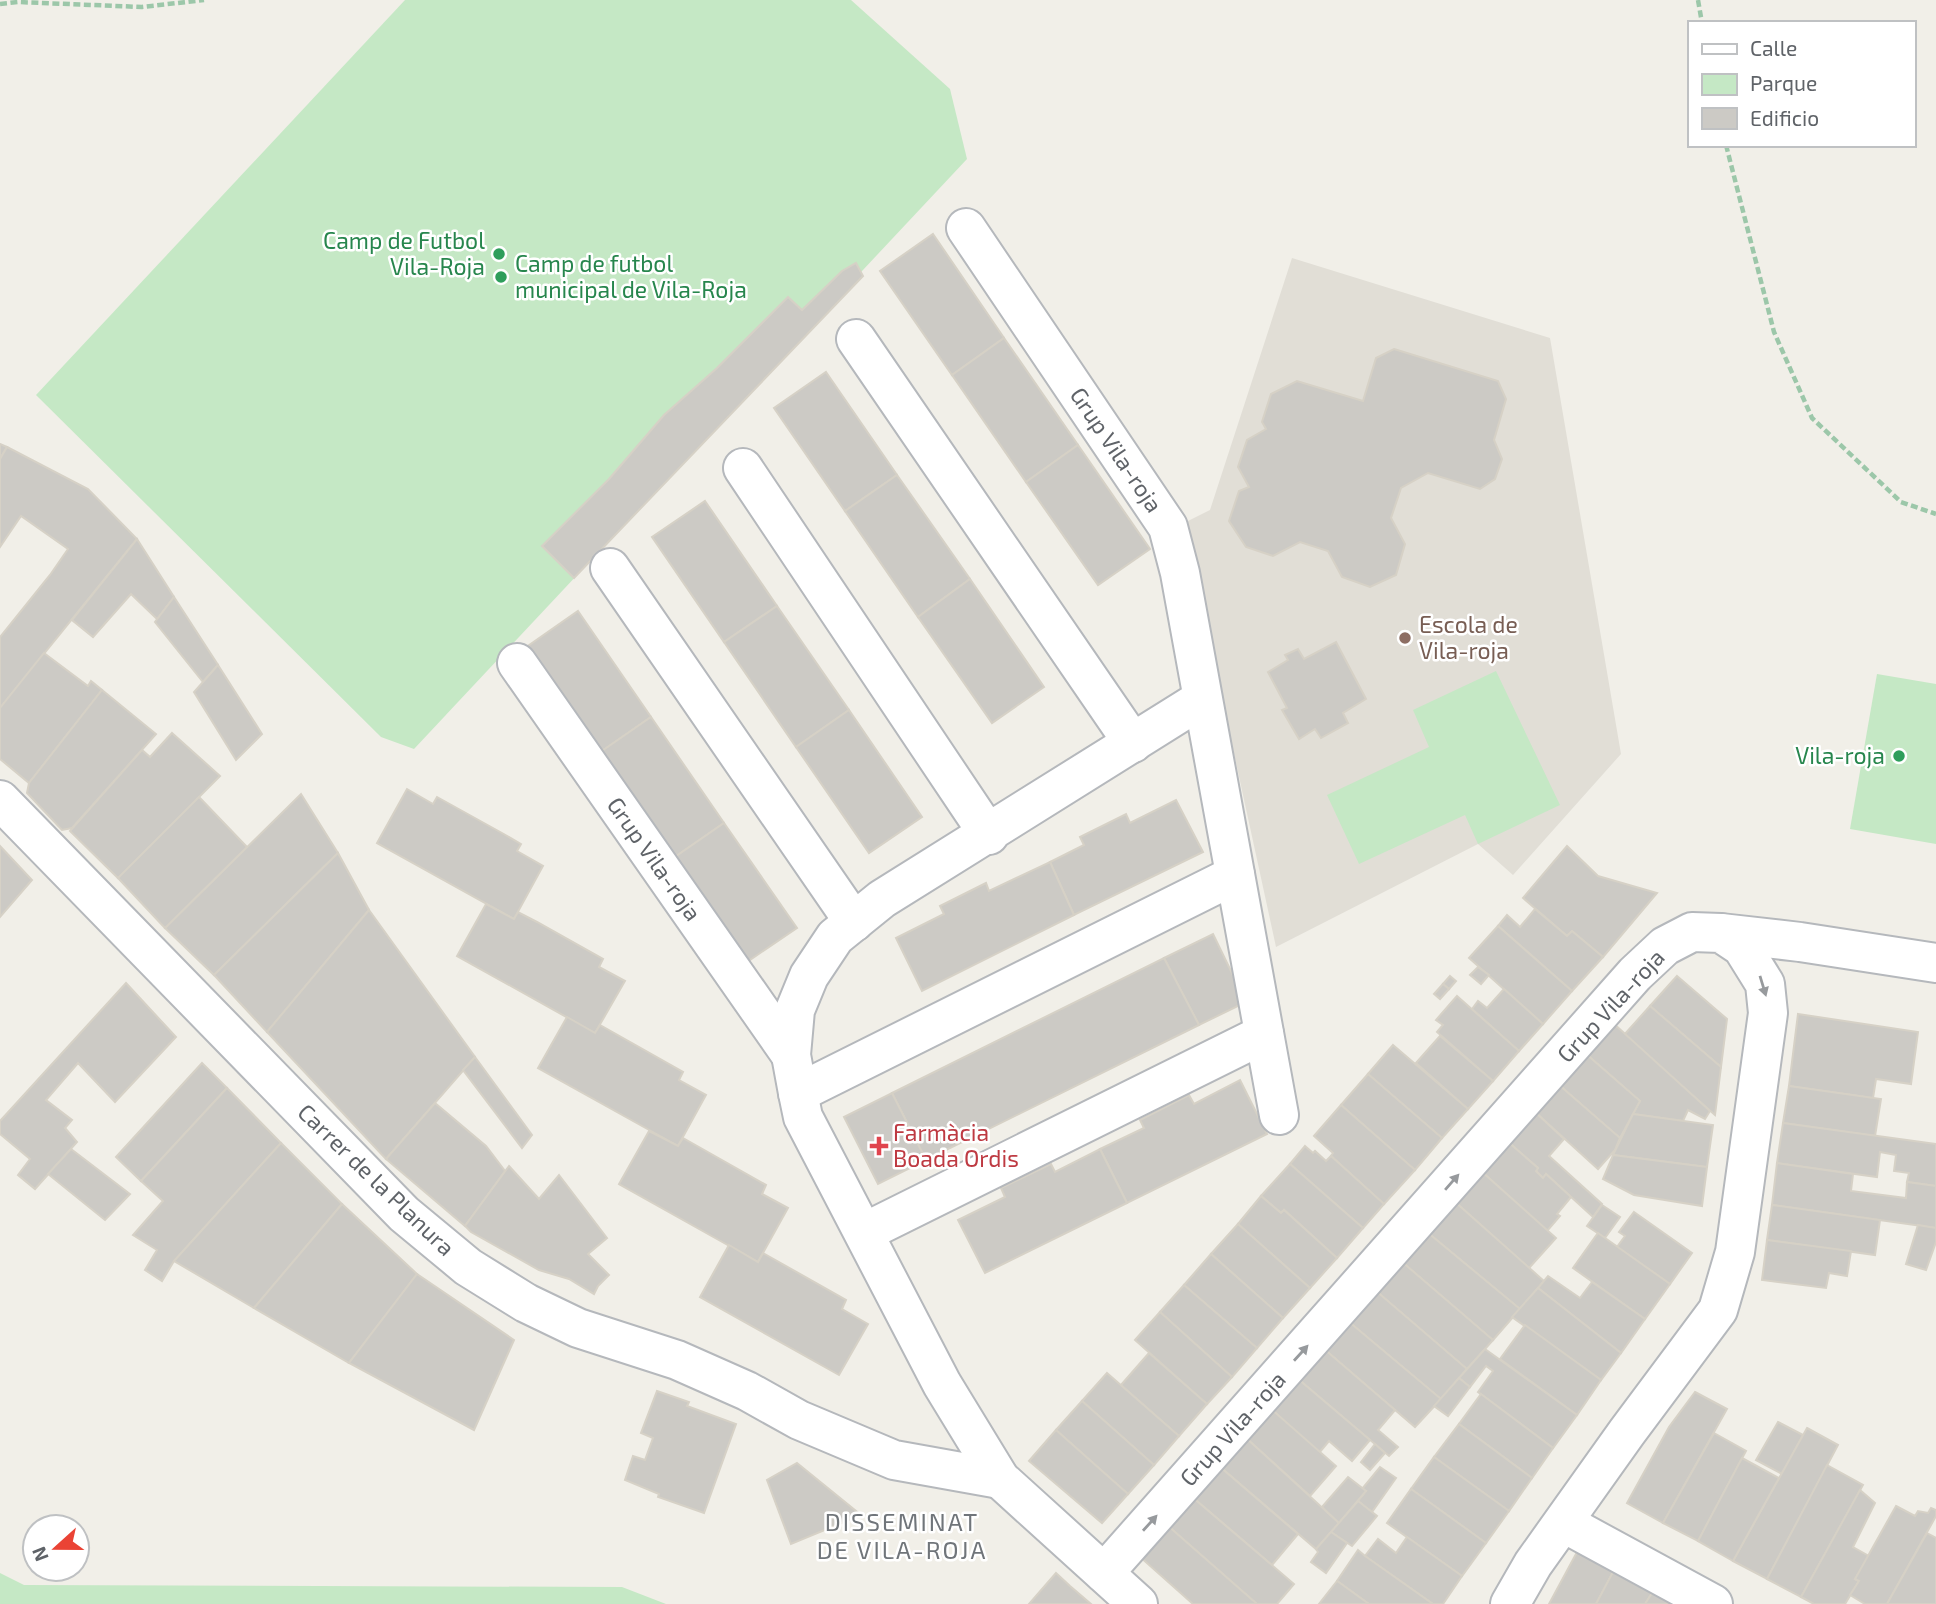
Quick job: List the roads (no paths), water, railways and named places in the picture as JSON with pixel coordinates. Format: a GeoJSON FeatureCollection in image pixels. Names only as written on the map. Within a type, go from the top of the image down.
{"type":"FeatureCollection","features":[{"type":"Feature","properties":{"kind":"street","name":"Grup Vila-roja"},"geometry":{"type":"LineString","coordinates":[[966,228],[1168,527],[1180,573],[1279,1115]]}},
{"type":"Feature","properties":{"kind":"street"},"geometry":{"type":"LineString","coordinates":[[856,339],[1133,743]]}},
{"type":"Feature","properties":{"kind":"street"},"geometry":{"type":"LineString","coordinates":[[743,468],[989,835]]}},
{"type":"Feature","properties":{"kind":"street"},"geometry":{"type":"LineString","coordinates":[[610,568],[854,922]]}},
{"type":"Feature","properties":{"kind":"street","name":"Grup Vila-roja"},"geometry":{"type":"LineString","coordinates":[[517,663],[792,1055]]}},
{"type":"Feature","properties":{"kind":"street","name":"Grup Vila-roja"},"geometry":{"type":"LineString","coordinates":[[1138,1604],[1000,1479],[942,1384],[803,1117],[792,1055],[795,1010],[809,976],[835,937],[882,899],[989,835],[1202,699]]}},
{"type":"Feature","properties":{"kind":"street","name":"Carrer de la Planura"},"geometry":{"type":"LineString","coordinates":[[0,800],[404,1214],[468,1267],[526,1303],[568,1323],[677,1360],[747,1391],[799,1420],[894,1460],[1000,1479]]}},
{"type":"Feature","properties":{"kind":"street"},"geometry":{"type":"LineString","coordinates":[[798,1093],[1235,875]]}},
{"type":"Feature","properties":{"kind":"street","name":"Grup Vila-roja"},"geometry":{"type":"LineString","coordinates":[[1104,1573],[1635,974],[1665,946],[1692,932],[1721,933],[1800,942],[1936,964]]}},
{"type":"Feature","properties":{"kind":"street"},"geometry":{"type":"LineString","coordinates":[[1510,1604],[1533,1564],[1718,1310],[1732,1262],[1768,1013],[1765,985],[1742,947],[1721,933]]}},
{"type":"Feature","properties":{"kind":"street"},"geometry":{"type":"LineString","coordinates":[[864,1232],[1264,1034]]}},
{"type":"Feature","properties":{"kind":"street"},"geometry":{"type":"LineString","coordinates":[[1564,1523],[1713,1604]]}},
{"type":"Feature","properties":{"kind":"place","name":"Camp de Futbol Vila-Roja"},"geometry":{"type":"Point","coordinates":[499,254]}},
{"type":"Feature","properties":{"kind":"place","name":"Camp de futbol municipal de Vila-Roja"},"geometry":{"type":"Point","coordinates":[501,277]}},
{"type":"Feature","properties":{"kind":"place","name":"Escola de Vila-roja"},"geometry":{"type":"Point","coordinates":[1405,638]}},
{"type":"Feature","properties":{"kind":"place","name":"Vila-roja"},"geometry":{"type":"Point","coordinates":[1899,756]}},
{"type":"Feature","properties":{"kind":"place","name":"Farmàcia Boada Ordis"},"geometry":{"type":"Point","coordinates":[879,1146]}},
{"type":"Feature","properties":{"kind":"district","name":"DISSEMINAT DE VILA-ROJA"},"geometry":{"type":"Point","coordinates":[902,1537]}}]}
